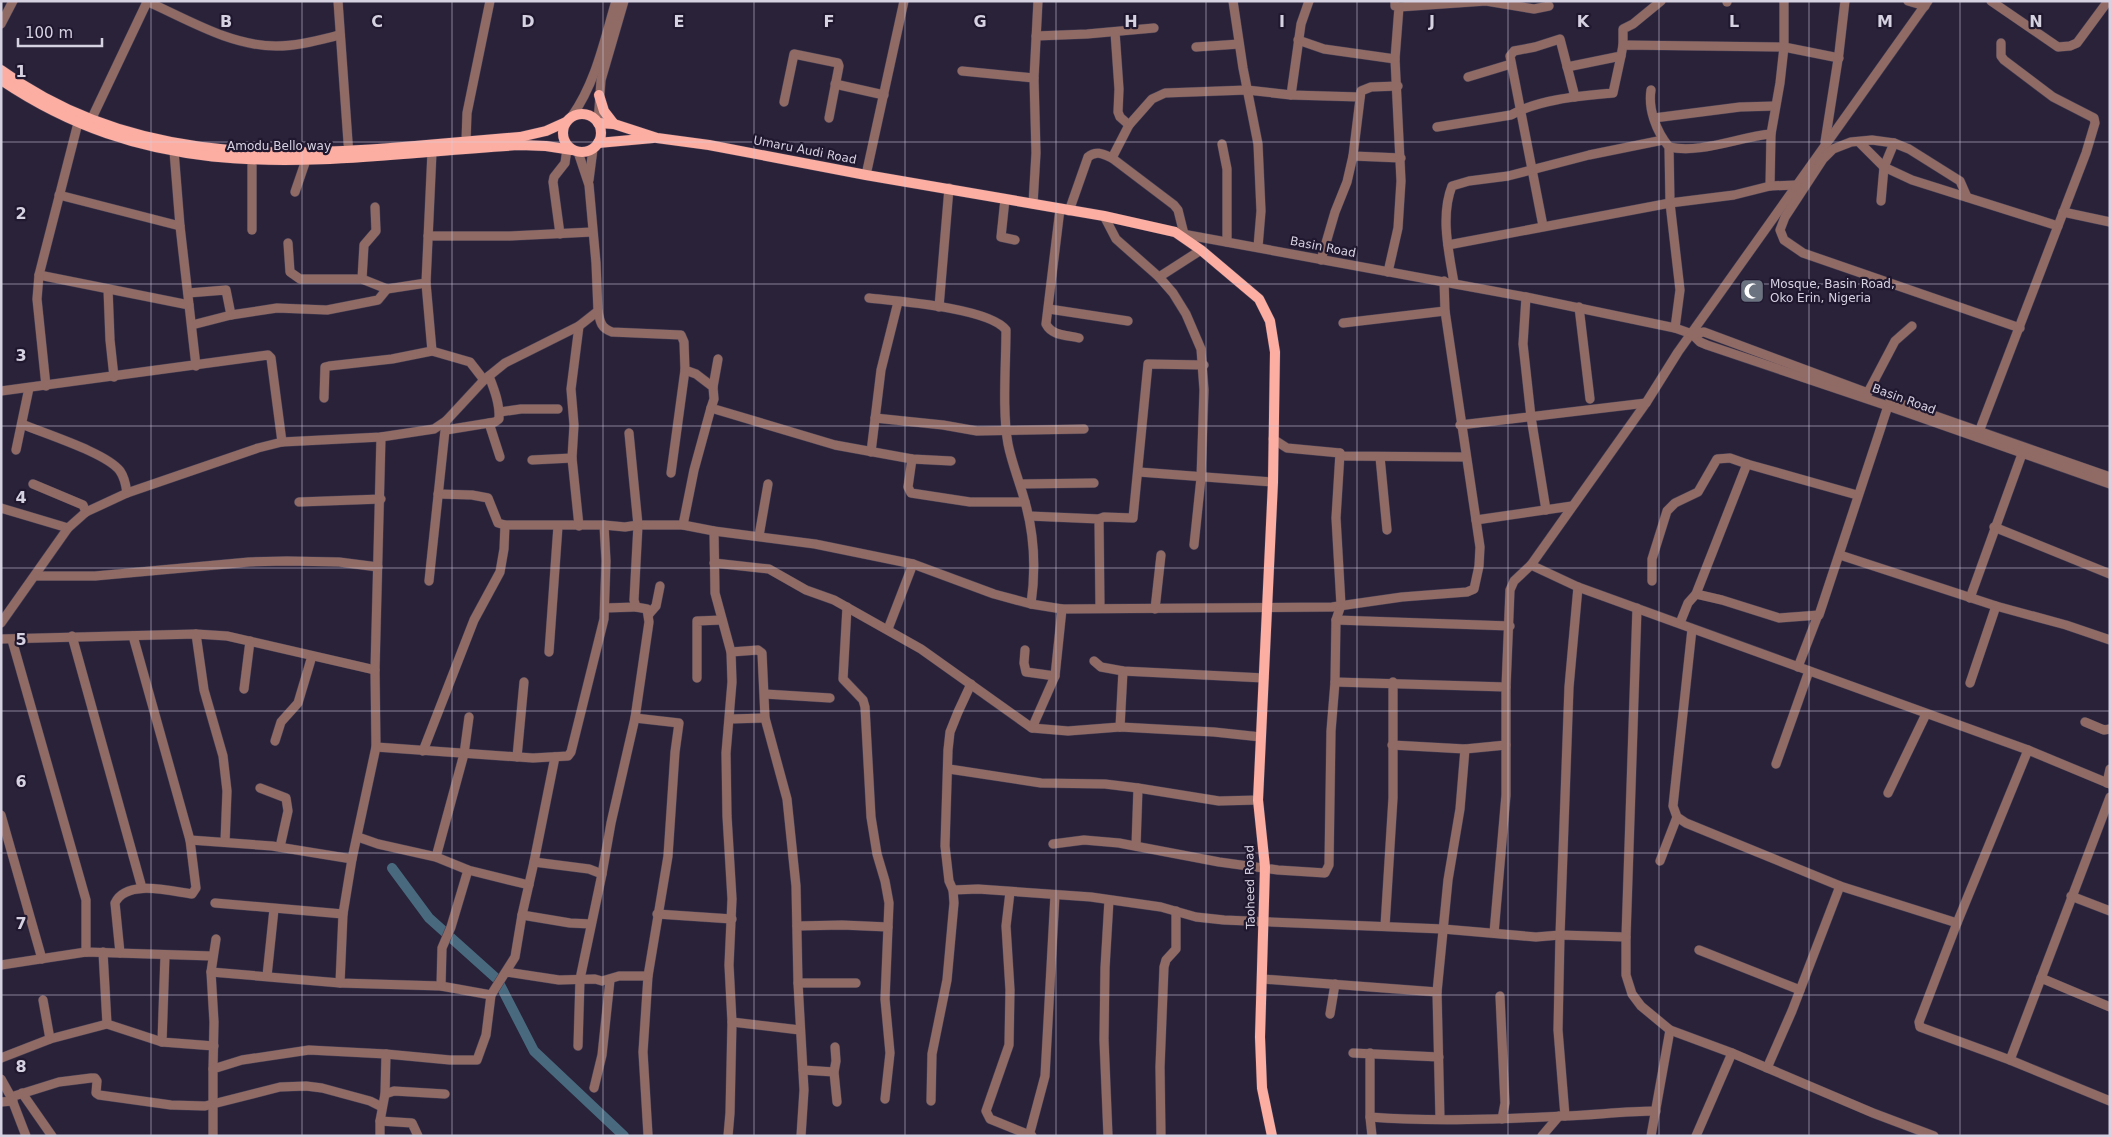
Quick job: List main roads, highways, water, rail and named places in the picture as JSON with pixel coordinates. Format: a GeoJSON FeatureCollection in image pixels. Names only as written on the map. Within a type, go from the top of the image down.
{"type":"FeatureCollection","features":[{"type":"Feature","properties":{"kind":"main road","name":"Amodu Bello way"},"geometry":{"type":"LineString","coordinates":[[1,70],[27,88],[91,120],[123,131],[159,140],[211,149],[349,155],[432,152],[520,145],[572,151]]}},
{"type":"Feature","properties":{"kind":"main road","name":"Amodu Bello way"},"geometry":{"type":"LineString","coordinates":[[1,80],[30,98],[97,131],[133,142],[223,159],[306,160],[535,134],[558,127],[569,119]]}},
{"type":"Feature","properties":{"kind":"main road"},"geometry":{"type":"LineString","coordinates":[[599,95],[604,111],[614,124]]}},
{"type":"Feature","properties":{"kind":"main road"},"geometry":{"type":"LineString","coordinates":[[584,114],[590,116],[598,123],[601,136],[596,146],[588,152],[572,151],[564,142],[563,138],[569,119],[584,114]]}},
{"type":"Feature","properties":{"kind":"main road"},"geometry":{"type":"LineString","coordinates":[[598,123],[614,124],[657,138]]}},
{"type":"Feature","properties":{"kind":"main road"},"geometry":{"type":"LineString","coordinates":[[596,146],[657,138]]}},
{"type":"Feature","properties":{"kind":"main road","name":"Umaru Audi Road"},"geometry":{"type":"LineString","coordinates":[[657,138],[727,148],[866,175],[949,188]]}},
{"type":"Feature","properties":{"kind":"main road","name":"Basin Road"},"geometry":{"type":"LineString","coordinates":[[949,188],[1104,216],[1179,233]]}},
{"type":"Feature","properties":{"kind":"main road","name":"Taoheed Road"},"geometry":{"type":"LineString","coordinates":[[1179,233],[1202,250],[1259,299],[1270,320],[1275,352],[1272,482],[1258,800],[1265,867],[1260,1037],[1262,1088],[1272,1136]]}},
{"type":"Feature","properties":{"kind":"waterway"},"geometry":{"type":"LineString","coordinates":[[392,868],[429,918],[497,979],[534,1051],[624,1136]]}},
{"type":"Feature","properties":{"kind":"place","name":"Mosque, Basin Road, Oko Erin, Nigeria"},"geometry":{"type":"Point","coordinates":[1752,291]}}]}
